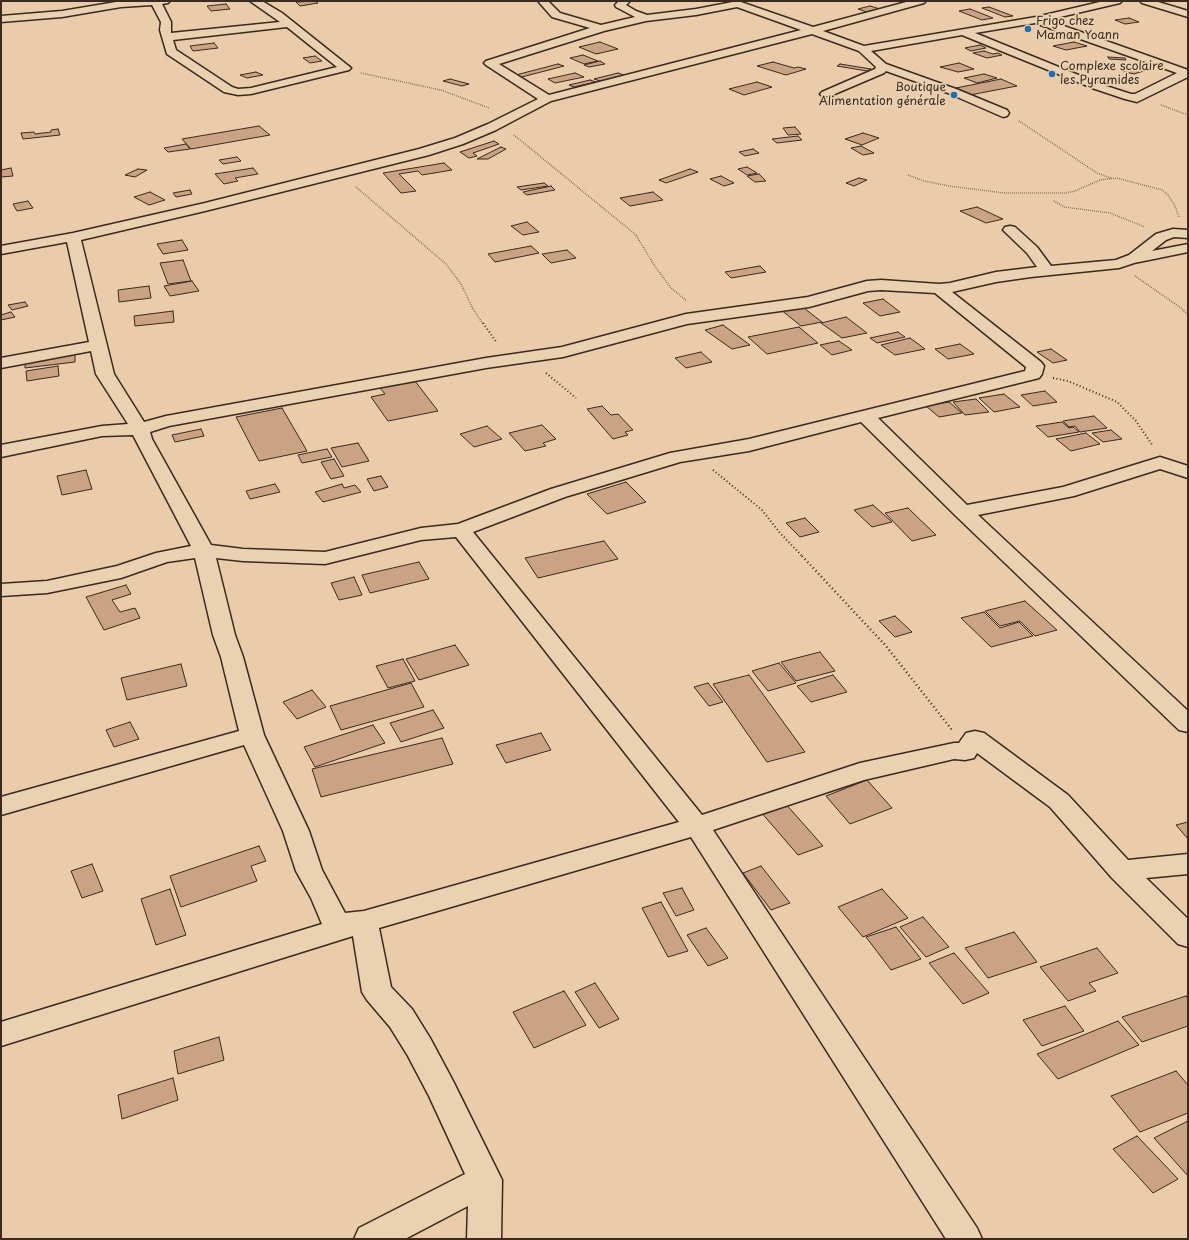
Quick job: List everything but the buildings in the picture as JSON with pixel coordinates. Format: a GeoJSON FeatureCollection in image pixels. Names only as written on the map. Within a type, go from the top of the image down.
{"type":"FeatureCollection","features":[{"type":"Feature","properties":{"kind":"street"},"geometry":{"type":"LineString","coordinates":[[1,19],[62,14],[122,4],[159,1],[166,22],[165,30],[171,52],[228,90],[238,92],[260,89],[345,68]]}},
{"type":"Feature","properties":{"kind":"street"},"geometry":{"type":"LineString","coordinates":[[255,1],[278,15],[345,68]]}},
{"type":"Feature","properties":{"kind":"street"},"geometry":{"type":"LineString","coordinates":[[543,1],[556,15],[601,28]]}},
{"type":"Feature","properties":{"kind":"street"},"geometry":{"type":"LineString","coordinates":[[625,1],[620,5],[632,13],[646,18]]}},
{"type":"Feature","properties":{"kind":"street"},"geometry":{"type":"LineString","coordinates":[[883,1],[900,6]]}},
{"type":"Feature","properties":{"kind":"street"},"geometry":{"type":"LineString","coordinates":[[1,250],[73,237],[205,207],[446,146],[513,118],[547,99],[745,49],[921,1]]}},
{"type":"Feature","properties":{"kind":"street"},"geometry":{"type":"LineString","coordinates":[[863,49],[1036,20],[1117,1]]}},
{"type":"Feature","properties":{"kind":"street"},"geometry":{"type":"LineString","coordinates":[[1145,1],[1188,14]]}},
{"type":"Feature","properties":{"kind":"street"},"geometry":{"type":"LineString","coordinates":[[547,99],[490,64],[601,28],[646,18],[696,12],[736,2],[863,49],[882,66],[952,91],[1003,113]]}},
{"type":"Feature","properties":{"kind":"street"},"geometry":{"type":"LineString","coordinates":[[962,32],[1099,87],[1129,97],[1140,97],[1187,73],[1036,20]]}},
{"type":"Feature","properties":{"kind":"street"},"geometry":{"type":"LineString","coordinates":[[167,37],[289,24]]}},
{"type":"Feature","properties":{"kind":"street"},"geometry":{"type":"LineString","coordinates":[[826,94],[880,71],[882,66]]}},
{"type":"Feature","properties":{"kind":"street"},"geometry":{"type":"LineString","coordinates":[[1010,230],[1032,250],[1047,271]]}},
{"type":"Feature","properties":{"kind":"street"},"geometry":{"type":"LineString","coordinates":[[1122,263],[1134,258],[1161,237],[1181,233]]}},
{"type":"Feature","properties":{"kind":"street"},"geometry":{"type":"LineString","coordinates":[[73,237],[105,374],[140,429],[143,439],[204,550],[224,635],[232,657],[252,735],[296,831],[309,871],[324,897],[336,924],[364,922]]}},
{"type":"Feature","properties":{"kind":"street"},"geometry":{"type":"LineString","coordinates":[[1,451],[102,431],[140,429],[166,421],[537,355],[563,352],[674,322],[706,316],[809,302],[867,286],[939,289],[996,277],[1122,263],[1188,248]]}},
{"type":"Feature","properties":{"kind":"street"},"geometry":{"type":"LineString","coordinates":[[1,590],[47,587],[91,576],[121,572],[163,557],[204,550],[242,555],[326,558],[421,534],[461,530],[558,493],[677,457],[749,445],[1033,374],[1035,366],[939,289]]}},
{"type":"Feature","properties":{"kind":"street"},"geometry":{"type":"LineString","coordinates":[[1,363],[99,345]]}},
{"type":"Feature","properties":{"kind":"street"},"geometry":{"type":"LineString","coordinates":[[865,416],[963,512],[1188,724]]}},
{"type":"Feature","properties":{"kind":"street"},"geometry":{"type":"LineString","coordinates":[[963,512],[1067,492],[1160,463],[1188,472]]}},
{"type":"Feature","properties":{"kind":"street"},"geometry":{"type":"LineString","coordinates":[[461,530],[697,826],[965,1239]]}},
{"type":"Feature","properties":{"kind":"street"},"geometry":{"type":"LineString","coordinates":[[1,806],[252,735]]}},
{"type":"Feature","properties":{"kind":"street"},"geometry":{"type":"LineString","coordinates":[[1,1034],[364,922],[697,826],[860,772],[954,751],[965,752],[975,739],[1059,801],[1122,871],[1188,936]]}},
{"type":"Feature","properties":{"kind":"street"},"geometry":{"type":"LineString","coordinates":[[1122,871],[1188,864]]}},
{"type":"Feature","properties":{"kind":"street"},"geometry":{"type":"LineString","coordinates":[[364,922],[377,992],[401,1018],[418,1047],[442,1090],[485,1180],[484,1239]]}},
{"type":"Feature","properties":{"kind":"street"},"geometry":{"type":"LineString","coordinates":[[371,1239],[485,1180]]}},
{"type":"Feature","properties":{"kind":"path"},"geometry":{"type":"LineString","coordinates":[[345,68],[373,76],[441,90],[513,118]]}},
{"type":"Feature","properties":{"kind":"path"},"geometry":{"type":"LineString","coordinates":[[1140,97],[1188,115]]}},
{"type":"Feature","properties":{"kind":"path"},"geometry":{"type":"LineString","coordinates":[[1003,113],[1024,123],[1055,146],[1092,168],[1097,173],[1162,190],[1168,195],[1174,204],[1181,233],[1133,223],[1110,213],[1064,207],[1054,201]]}},
{"type":"Feature","properties":{"kind":"path"},"geometry":{"type":"LineString","coordinates":[[500,124],[636,235],[654,265],[671,288],[706,316]]}},
{"type":"Feature","properties":{"kind":"path"},"geometry":{"type":"LineString","coordinates":[[340,173],[446,264],[461,284],[473,309],[509,360]]}},
{"type":"Feature","properties":{"kind":"path"},"geometry":{"type":"LineString","coordinates":[[908,175],[924,181],[949,186],[1018,194],[1036,192],[1066,193],[1075,191],[1100,180],[1112,178]]}},
{"type":"Feature","properties":{"kind":"path"},"geometry":{"type":"LineString","coordinates":[[1122,263],[1188,315]]}},
{"type":"Feature","properties":{"kind":"path"},"geometry":{"type":"LineString","coordinates":[[537,355],[541,369],[576,398]]}},
{"type":"Feature","properties":{"kind":"path"},"geometry":{"type":"LineString","coordinates":[[1033,374],[1068,381],[1117,402],[1136,421],[1146,434],[1159,454],[1160,463]]}},
{"type":"Feature","properties":{"kind":"path"},"geometry":{"type":"LineString","coordinates":[[677,457],[709,467],[762,510],[780,533],[825,579],[886,646],[957,736]]}},
{"type":"Feature","properties":{"kind":"place","name":"Frigo chez Maman Yoann"},"geometry":{"type":"Point","coordinates":[1028,29]}},
{"type":"Feature","properties":{"kind":"place","name":"Complexe scolaire les Pyramides"},"geometry":{"type":"Point","coordinates":[1052,74]}},
{"type":"Feature","properties":{"kind":"place","name":"Boutique Alimentation générale"},"geometry":{"type":"Point","coordinates":[954,95]}}]}
